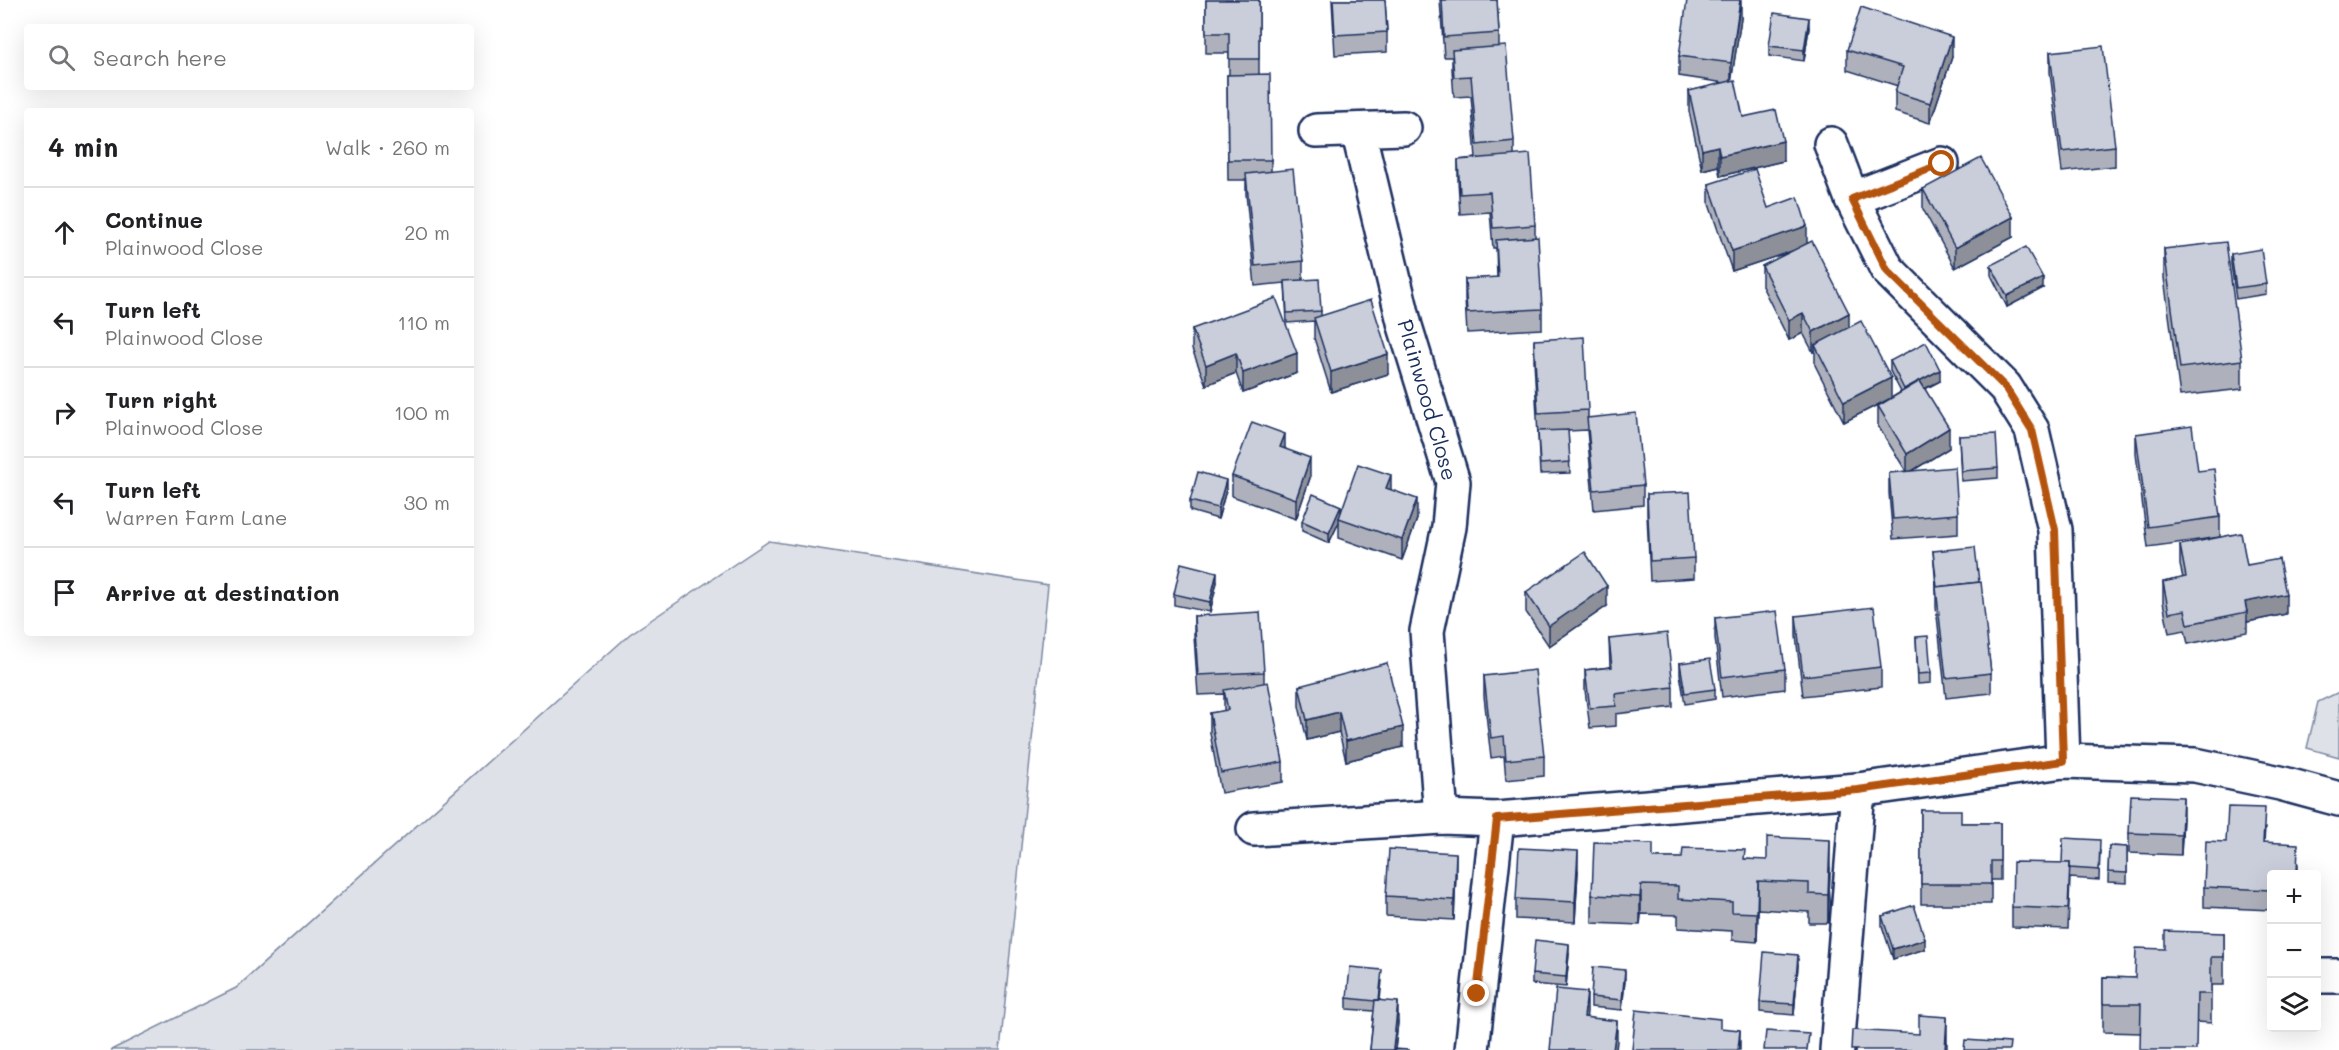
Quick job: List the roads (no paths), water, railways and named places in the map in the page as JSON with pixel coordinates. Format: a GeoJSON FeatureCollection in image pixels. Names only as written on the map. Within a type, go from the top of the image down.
{"type":"FeatureCollection","features":[{"type":"Feature","properties":{"kind":"street"},"geometry":{"type":"LineString","coordinates":[[1316,131],[1404,128]]}},
{"type":"Feature","properties":{"kind":"street","name":"Plainwood Close"},"geometry":{"type":"LineString","coordinates":[[1358,130],[1405,326],[1453,482],[1449,526],[1427,631],[1441,817]]}},
{"type":"Feature","properties":{"kind":"street"},"geometry":{"type":"LineString","coordinates":[[1831,144],[1852,199],[1887,270],[2005,387],[2032,430],[2055,530],[2063,761]]}},
{"type":"Feature","properties":{"kind":"street"},"geometry":{"type":"LineString","coordinates":[[1852,199],[1942,164]]}},
{"type":"Feature","properties":{"kind":"street"},"geometry":{"type":"LineString","coordinates":[[1254,829],[1441,817],[1497,819],[1858,790],[2063,761],[2195,765],[2280,783],[2339,799]]}},
{"type":"Feature","properties":{"kind":"street"},"geometry":{"type":"LineString","coordinates":[[1837,1050],[1858,790]]}},
{"type":"Feature","properties":{"kind":"street"},"geometry":{"type":"LineString","coordinates":[[1473,1050],[1497,819]]}},
{"type":"Feature","properties":{"kind":"street"},"geometry":{"type":"LineString","coordinates":[[2321,976],[2339,976]]}}]}
